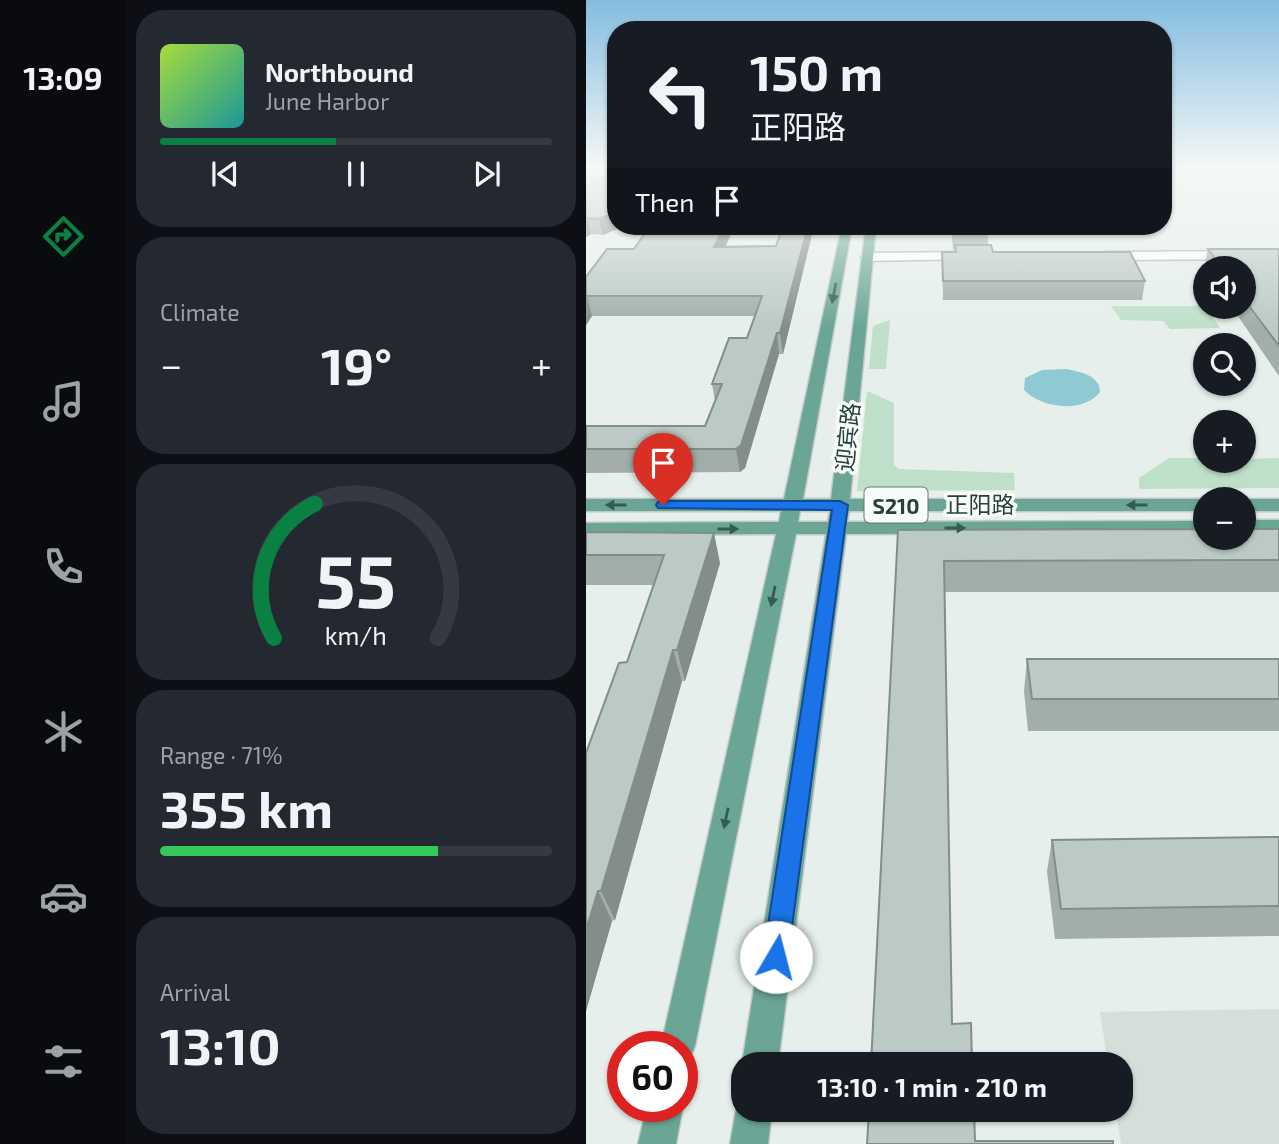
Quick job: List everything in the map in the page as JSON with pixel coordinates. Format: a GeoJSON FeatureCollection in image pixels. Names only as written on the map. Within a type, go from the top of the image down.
{"type":"FeatureCollection","features":[{"type":"Feature","properties":{"kind":"main road","name":"迎宾路"},"geometry":{"type":"LineString","coordinates":[[681,1031],[790,517],[845,235]]}},
{"type":"Feature","properties":{"kind":"main road","name":"迎宾路"},"geometry":{"type":"LineString","coordinates":[[762,1052],[839,517],[870,235]]}},
{"type":"Feature","properties":{"kind":"main road","name":"正阳路"},"geometry":{"type":"LineString","coordinates":[[586,505],[790,517],[1193,527]]}},
{"type":"Feature","properties":{"kind":"main road","name":"正阳路"},"geometry":{"type":"LineString","coordinates":[[839,517],[1193,505]]}},
{"type":"Feature","properties":{"kind":"main road"},"geometry":{"type":"LineString","coordinates":[[1256,505],[1279,505]]}},
{"type":"Feature","properties":{"kind":"main road","name":"正阳路"},"geometry":{"type":"LineString","coordinates":[[586,529],[790,517]]}},
{"type":"Feature","properties":{"kind":"main road"},"geometry":{"type":"LineString","coordinates":[[1256,526],[1279,526]]}},
{"type":"Feature","properties":{"kind":"main road"},"geometry":{"type":"LineString","coordinates":[[657,1144],[662,1122]]}},
{"type":"Feature","properties":{"kind":"main road"},"geometry":{"type":"LineString","coordinates":[[749,1144],[752,1122]]}},
{"type":"Feature","properties":{"kind":"street"},"geometry":{"type":"LineString","coordinates":[[1095,256],[1279,255]]}},
{"type":"Feature","properties":{"kind":"street"},"geometry":{"type":"LineString","coordinates":[[867,257],[988,256]]}},
{"type":"Feature","properties":{"kind":"shaded area"},"geometry":{"type":"Polygon","coordinates":[[[1279,1009],[1279,1144],[1121,1144],[1118,1122],[1133,1122],[1133,1052],[1106,1052],[1100,1012],[1279,1009]]]}},
{"type":"Feature","properties":{"kind":"green space"},"geometry":{"type":"Polygon","coordinates":[[[1111,306],[1193,306],[1193,319],[1214,319],[1220,328],[1170,329],[1163,321],[1121,320],[1111,306]]]}},
{"type":"Feature","properties":{"kind":"green space"},"geometry":{"type":"Polygon","coordinates":[[[890,320],[886,369],[869,369],[873,326],[890,320]]]}},
{"type":"Feature","properties":{"kind":"green space"},"geometry":{"type":"Polygon","coordinates":[[[867,391],[894,403],[894,465],[899,469],[1014,473],[1015,490],[857,491],[867,391]]]}},
{"type":"Feature","properties":{"kind":"green space"},"geometry":{"type":"Polygon","coordinates":[[[1169,458],[1193,458],[1193,473],[1256,473],[1256,459],[1279,458],[1279,488],[1139,489],[1139,478],[1169,458]]]}},
{"type":"Feature","properties":{"kind":"water"},"geometry":{"type":"Polygon","coordinates":[[[1066,369],[1093,378],[1100,392],[1083,404],[1062,406],[1041,401],[1024,390],[1025,378],[1042,370],[1066,369]]]}},
{"type":"Feature","properties":{"kind":"building"},"geometry":{"type":"Polygon","coordinates":[[[644,235],[720,235],[714,247],[776,246],[780,235],[806,235],[780,333],[777,333],[741,445],[736,449],[586,449],[586,426],[705,426],[722,384],[712,384],[729,338],[747,338],[762,296],[586,297],[586,277],[607,249],[634,249],[644,235]]]}},
{"type":"Feature","properties":{"kind":"building"},"geometry":{"type":"Polygon","coordinates":[[[955,245],[991,245],[993,252],[1130,252],[1145,281],[943,281],[942,252],[956,252],[955,245]]]}},
{"type":"Feature","properties":{"kind":"building"},"geometry":{"type":"Polygon","coordinates":[[[1208,249],[1279,249],[1279,346],[1256,315],[1256,256],[1213,256],[1208,249]]]}},
{"type":"Feature","properties":{"kind":"building"},"geometry":{"type":"Polygon","coordinates":[[[1193,529],[1193,550],[1256,550],[1256,529],[1279,529],[1279,560],[944,561],[952,1024],[971,1023],[972,1052],[872,1052],[898,530],[1193,529]]]}},
{"type":"Feature","properties":{"kind":"building"},"geometry":{"type":"Polygon","coordinates":[[[586,532],[714,533],[677,650],[673,650],[601,891],[598,891],[586,930],[586,753],[619,663],[627,662],[664,555],[586,555],[586,532]]]}},
{"type":"Feature","properties":{"kind":"building"},"geometry":{"type":"Polygon","coordinates":[[[1027,659],[1279,659],[1279,699],[1032,699],[1027,659]]]}},
{"type":"Feature","properties":{"kind":"building"},"geometry":{"type":"Polygon","coordinates":[[[1279,837],[1279,906],[1061,909],[1052,840],[1279,837]]]}},
{"type":"Feature","properties":{"kind":"building"},"geometry":{"type":"Polygon","coordinates":[[[868,1122],[974,1122],[975,1141],[1113,1141],[1113,1144],[867,1144],[868,1122]]]}},
{"type":"Feature","properties":{"kind":"route"},"geometry":{"type":"LineString","coordinates":[[663,505],[840,505],[776,957]]}}]}
